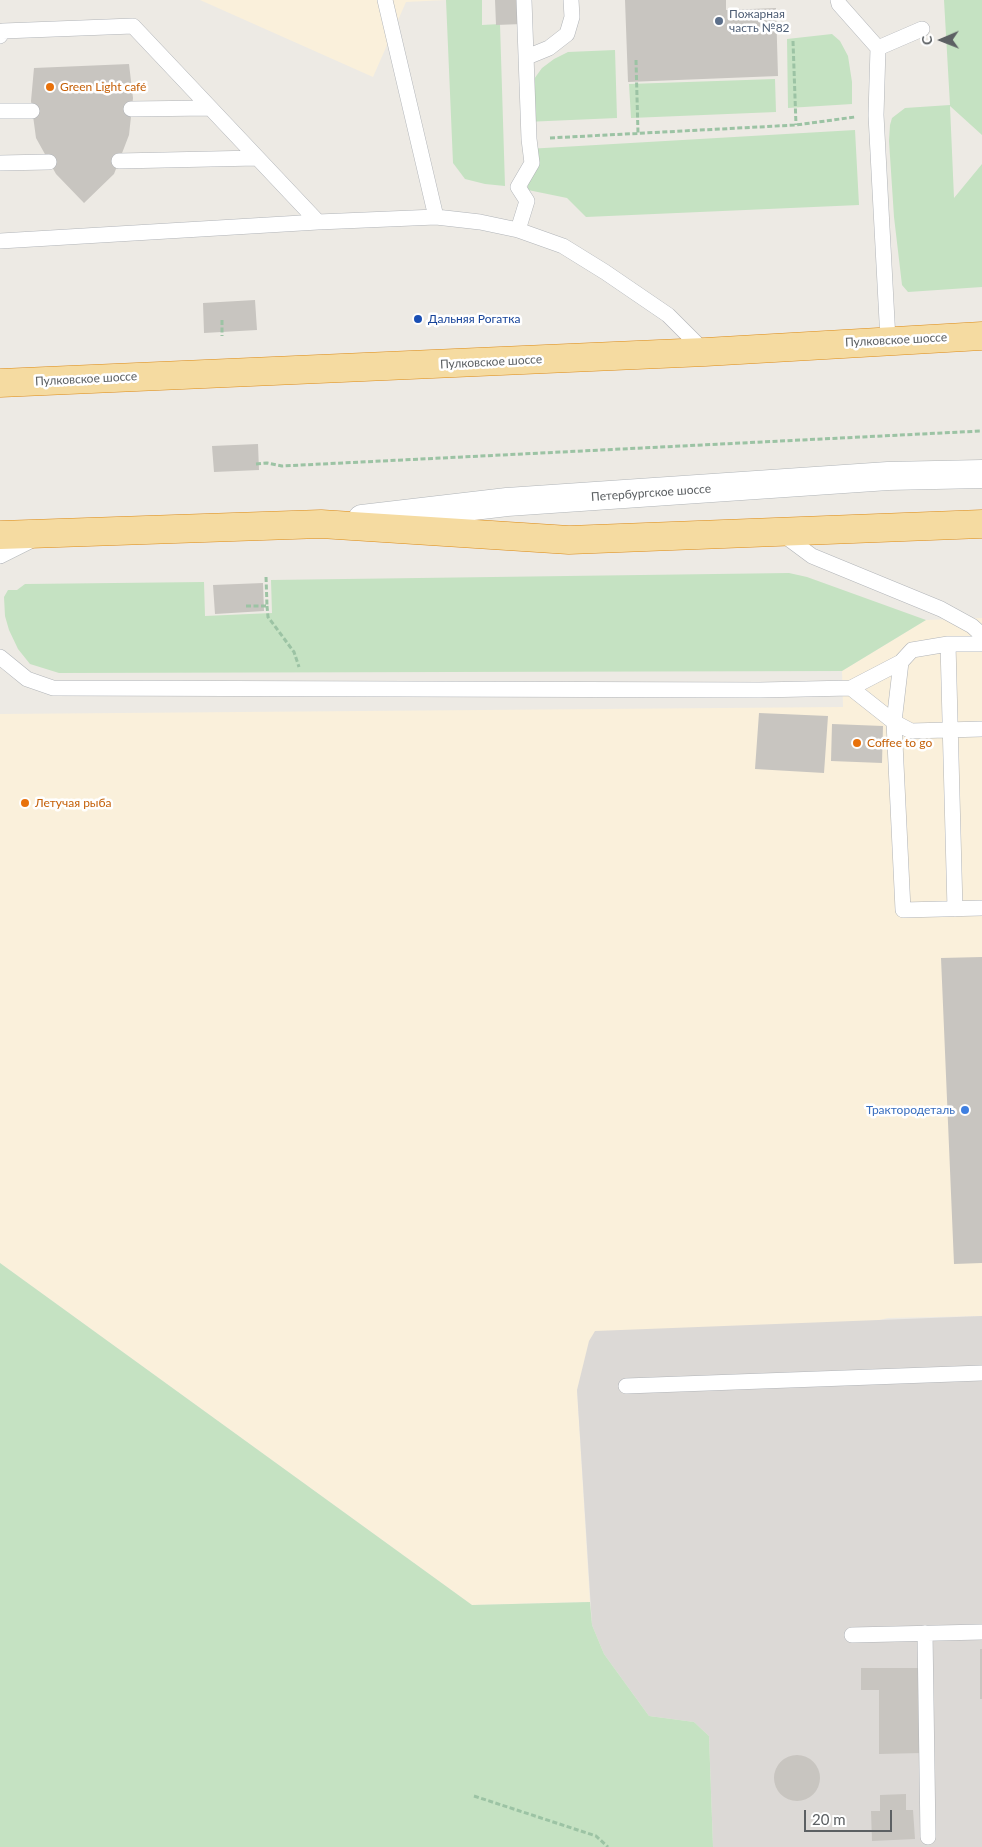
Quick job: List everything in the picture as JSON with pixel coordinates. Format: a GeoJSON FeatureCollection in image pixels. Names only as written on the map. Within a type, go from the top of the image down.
{"type":"FeatureCollection","features":[{"type":"Feature","properties":{"kind":"highway","name":"Пулковское шоссе"},"geometry":{"type":"LineString","coordinates":[[0,383],[705,352],[982,336]]}},
{"type":"Feature","properties":{"kind":"highway"},"geometry":{"type":"LineString","coordinates":[[0,535],[321,524],[569,540],[982,524]]}},
{"type":"Feature","properties":{"kind":"main road","name":"Петербургское шоссе"},"geometry":{"type":"LineString","coordinates":[[321,524],[507,502],[888,476],[982,474]]}},
{"type":"Feature","properties":{"kind":"lane"},"geometry":{"type":"LineString","coordinates":[[385,0],[436,217]]}},
{"type":"Feature","properties":{"kind":"lane"},"geometry":{"type":"LineString","coordinates":[[518,230],[527,201],[518,187],[532,163],[529,139],[524,0]]}},
{"type":"Feature","properties":{"kind":"lane"},"geometry":{"type":"LineString","coordinates":[[527,56],[549,48],[567,34],[572,17],[571,0]]}},
{"type":"Feature","properties":{"kind":"lane"},"geometry":{"type":"LineString","coordinates":[[838,0],[839,4],[878,48],[876,115],[888,340]]}},
{"type":"Feature","properties":{"kind":"lane"},"geometry":{"type":"LineString","coordinates":[[0,36],[3,30],[133,26],[318,222]]}},
{"type":"Feature","properties":{"kind":"lane"},"geometry":{"type":"LineString","coordinates":[[878,48],[922,29]]}},
{"type":"Feature","properties":{"kind":"lane"},"geometry":{"type":"LineString","coordinates":[[131,109],[210,108]]}},
{"type":"Feature","properties":{"kind":"lane"},"geometry":{"type":"LineString","coordinates":[[0,111],[32,111]]}},
{"type":"Feature","properties":{"kind":"lane"},"geometry":{"type":"LineString","coordinates":[[119,160],[257,158]]}},
{"type":"Feature","properties":{"kind":"lane"},"geometry":{"type":"LineString","coordinates":[[0,163],[49,162]]}},
{"type":"Feature","properties":{"kind":"lane"},"geometry":{"type":"LineString","coordinates":[[0,241],[436,217],[480,222],[518,230],[563,246],[668,315],[705,352]]}},
{"type":"Feature","properties":{"kind":"lane"},"geometry":{"type":"LineString","coordinates":[[780,532],[812,556],[941,609],[972,626],[982,635]]}},
{"type":"Feature","properties":{"kind":"lane"},"geometry":{"type":"LineString","coordinates":[[0,556],[45,534]]}},
{"type":"Feature","properties":{"kind":"lane"},"geometry":{"type":"LineString","coordinates":[[948,644],[955,908]]}},
{"type":"Feature","properties":{"kind":"lane"},"geometry":{"type":"LineString","coordinates":[[0,657],[27,679],[53,688],[750,690],[851,688],[901,662],[912,650],[948,644],[982,644]]}},
{"type":"Feature","properties":{"kind":"lane"},"geometry":{"type":"LineString","coordinates":[[901,662],[894,722],[903,910],[982,908]]}},
{"type":"Feature","properties":{"kind":"lane"},"geometry":{"type":"LineString","coordinates":[[851,688],[894,722],[911,731],[982,728]]}},
{"type":"Feature","properties":{"kind":"lane"},"geometry":{"type":"LineString","coordinates":[[626,1386],[982,1373]]}},
{"type":"Feature","properties":{"kind":"lane"},"geometry":{"type":"LineString","coordinates":[[852,1635],[982,1632]]}},
{"type":"Feature","properties":{"kind":"lane"},"geometry":{"type":"LineString","coordinates":[[925,1633],[928,1837]]}},
{"type":"Feature","properties":{"kind":"path"},"geometry":{"type":"LineString","coordinates":[[793,41],[796,124]]}},
{"type":"Feature","properties":{"kind":"path"},"geometry":{"type":"LineString","coordinates":[[636,60],[638,133]]}},
{"type":"Feature","properties":{"kind":"path"},"geometry":{"type":"LineString","coordinates":[[545,138],[796,124],[858,117]]}},
{"type":"Feature","properties":{"kind":"path"},"geometry":{"type":"LineString","coordinates":[[222,320],[222,336]]}},
{"type":"Feature","properties":{"kind":"path"},"geometry":{"type":"LineString","coordinates":[[256,464],[267,463],[282,466],[982,431]]}},
{"type":"Feature","properties":{"kind":"path"},"geometry":{"type":"LineString","coordinates":[[266,576],[268,617],[294,652],[300,671]]}},
{"type":"Feature","properties":{"kind":"path"},"geometry":{"type":"LineString","coordinates":[[246,606],[267,606]]}},
{"type":"Feature","properties":{"kind":"path"},"geometry":{"type":"LineString","coordinates":[[474,1796],[596,1836],[608,1847]]}},
{"type":"Feature","properties":{"kind":"shaded area"},"geometry":{"type":"Polygon","coordinates":[[[200,0],[446,0],[406,2],[373,77],[200,0]]]}},
{"type":"Feature","properties":{"kind":"shaded area"},"geometry":{"type":"Polygon","coordinates":[[[982,618],[982,1316],[888,1318],[577,1390],[590,1602],[472,1605],[0,1263],[0,714],[843,707],[842,671],[926,620],[982,618]]]}},
{"type":"Feature","properties":{"kind":"shaded area"},"geometry":{"type":"Polygon","coordinates":[[[982,1316],[982,1847],[713,1847],[709,1736],[694,1722],[649,1716],[604,1654],[592,1625],[577,1390],[589,1341],[595,1331],[982,1316]]]}},
{"type":"Feature","properties":{"kind":"green space"},"geometry":{"type":"Polygon","coordinates":[[[446,0],[482,0],[482,25],[500,24],[505,186],[465,179],[453,163],[446,0]]]}},
{"type":"Feature","properties":{"kind":"green space"},"geometry":{"type":"Polygon","coordinates":[[[944,0],[982,0],[982,135],[950,106],[954,198],[982,164],[982,287],[908,292],[902,285],[894,217],[889,141],[890,125],[892,118],[905,108],[950,105],[944,0]]]}},
{"type":"Feature","properties":{"kind":"green space"},"geometry":{"type":"Polygon","coordinates":[[[832,34],[840,41],[848,56],[852,82],[852,104],[788,108],[787,39],[832,34]]]}},
{"type":"Feature","properties":{"kind":"green space"},"geometry":{"type":"Polygon","coordinates":[[[615,50],[617,118],[525,122],[529,86],[542,68],[568,52],[615,50]]]}},
{"type":"Feature","properties":{"kind":"green space"},"geometry":{"type":"Polygon","coordinates":[[[775,79],[776,112],[631,118],[629,84],[775,79]]]}},
{"type":"Feature","properties":{"kind":"green space"},"geometry":{"type":"Polygon","coordinates":[[[855,130],[859,205],[586,217],[567,198],[528,190],[527,149],[855,130]]]}},
{"type":"Feature","properties":{"kind":"green space"},"geometry":{"type":"Polygon","coordinates":[[[789,573],[807,577],[926,620],[842,671],[59,673],[30,664],[18,649],[5,616],[4,597],[8,590],[17,590],[25,584],[204,582],[205,616],[272,613],[271,580],[789,573]]]}},
{"type":"Feature","properties":{"kind":"green space"},"geometry":{"type":"Polygon","coordinates":[[[0,1263],[472,1605],[590,1602],[592,1625],[604,1654],[649,1716],[694,1722],[709,1736],[713,1847],[0,1847],[0,1263]]]}},
{"type":"Feature","properties":{"kind":"building"},"geometry":{"type":"Polygon","coordinates":[[[495,0],[521,0],[522,24],[496,25],[495,0]]]}},
{"type":"Feature","properties":{"kind":"building"},"geometry":{"type":"Polygon","coordinates":[[[625,0],[726,0],[726,10],[776,8],[778,76],[628,82],[625,0]]]}},
{"type":"Feature","properties":{"kind":"building"},"geometry":{"type":"Polygon","coordinates":[[[129,64],[133,98],[129,135],[114,174],[84,203],[56,174],[36,138],[31,101],[34,68],[129,64]]]}},
{"type":"Feature","properties":{"kind":"building"},"geometry":{"type":"Polygon","coordinates":[[[255,300],[257,330],[204,333],[203,303],[255,300]]]}},
{"type":"Feature","properties":{"kind":"building"},"geometry":{"type":"Polygon","coordinates":[[[258,444],[259,470],[214,472],[212,446],[258,444]]]}},
{"type":"Feature","properties":{"kind":"building"},"geometry":{"type":"Polygon","coordinates":[[[263,583],[264,611],[215,614],[213,585],[263,583]]]}},
{"type":"Feature","properties":{"kind":"building"},"geometry":{"type":"Polygon","coordinates":[[[759,713],[828,716],[824,773],[755,769],[759,713]]]}},
{"type":"Feature","properties":{"kind":"building","name":"Coffee to go"},"geometry":{"type":"Polygon","coordinates":[[[832,724],[883,726],[882,763],[831,761],[832,724]]]}},
{"type":"Feature","properties":{"kind":"building","name":"Трактородеталь"},"geometry":{"type":"Polygon","coordinates":[[[982,957],[982,1263],[954,1264],[941,958],[982,957]]]}},
{"type":"Feature","properties":{"kind":"building"},"geometry":{"type":"Polygon","coordinates":[[[980,1649],[982,1649],[982,1699],[980,1699],[980,1649]]]}},
{"type":"Feature","properties":{"kind":"building"},"geometry":{"type":"Polygon","coordinates":[[[861,1668],[921,1668],[922,1753],[879,1754],[879,1690],[861,1690],[861,1668]]]}},
{"type":"Feature","properties":{"kind":"building"},"geometry":{"type":"Polygon","coordinates":[[[802,1755],[806,1756],[816,1765],[819,1769],[819,1787],[810,1797],[802,1801],[792,1801],[784,1797],[775,1787],[774,1773],[778,1765],[788,1756],[802,1755]]]}},
{"type":"Feature","properties":{"kind":"building"},"geometry":{"type":"Polygon","coordinates":[[[906,1794],[906,1810],[913,1810],[915,1839],[872,1841],[871,1811],[880,1811],[880,1795],[906,1794]]]}},
{"type":"Feature","properties":{"kind":"place","name":"Пожарная часть №82"},"geometry":{"type":"Point","coordinates":[719,21]}},
{"type":"Feature","properties":{"kind":"place","name":"Green Light café"},"geometry":{"type":"Point","coordinates":[50,87]}},
{"type":"Feature","properties":{"kind":"place","name":"Дальняя Рогатка"},"geometry":{"type":"Point","coordinates":[418,319]}},
{"type":"Feature","properties":{"kind":"place","name":"Coffee to go"},"geometry":{"type":"Point","coordinates":[857,743]}},
{"type":"Feature","properties":{"kind":"place","name":"Летучая рыба"},"geometry":{"type":"Point","coordinates":[25,803]}},
{"type":"Feature","properties":{"kind":"place","name":"Трактородеталь"},"geometry":{"type":"Point","coordinates":[965,1110]}}]}
